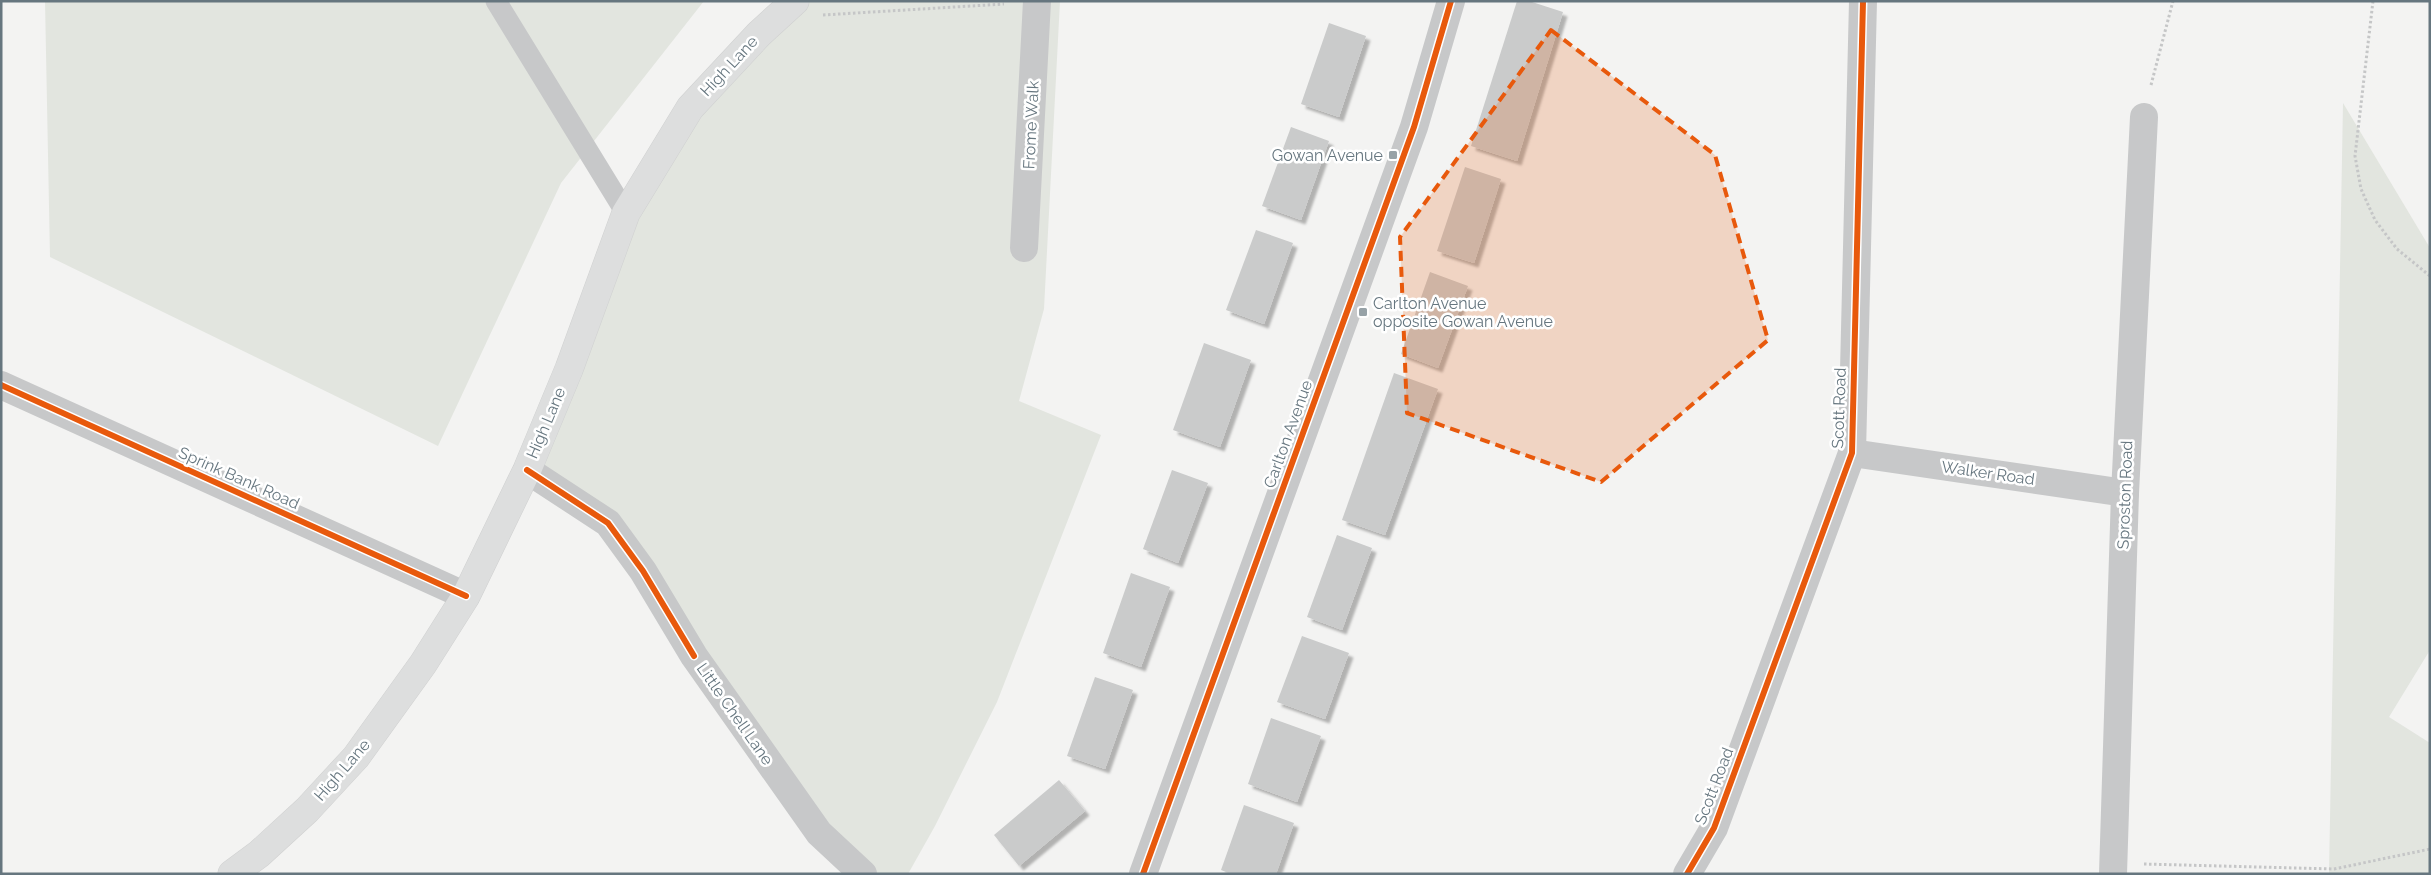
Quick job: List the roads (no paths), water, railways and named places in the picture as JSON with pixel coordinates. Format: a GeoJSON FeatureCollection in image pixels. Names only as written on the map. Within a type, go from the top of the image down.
{"type":"FeatureCollection","features":[{"type":"Feature","properties":{"kind":"main road","name":"High Lane"},"geometry":{"type":"LineString","coordinates":[[232,874],[259,854],[307,810],[356,757],[423,664],[466,596],[527,470],[569,369],[626,212],[690,108],[759,34],[793,3]]}},
{"type":"Feature","properties":{"kind":"street","name":"Carlton Avenue"},"geometry":{"type":"LineString","coordinates":[[1143,874],[1414,126],[1451,1]]}},
{"type":"Feature","properties":{"kind":"street","name":"Scott Road"},"geometry":{"type":"LineString","coordinates":[[1687,874],[1714,828],[1852,453],[1863,1]]}},
{"type":"Feature","properties":{"kind":"street","name":"Frome Walk"},"geometry":{"type":"LineString","coordinates":[[1024,248],[1039,2]]}},
{"type":"Feature","properties":{"kind":"street","name":"Sproston Road"},"geometry":{"type":"LineString","coordinates":[[2113,868],[2125,493],[2144,117]]}},
{"type":"Feature","properties":{"kind":"street","name":"Sprink Bank Road"},"geometry":{"type":"LineString","coordinates":[[1,385],[466,596]]}},
{"type":"Feature","properties":{"kind":"street","name":"Walker Road"},"geometry":{"type":"LineString","coordinates":[[1852,453],[2125,493]]}},
{"type":"Feature","properties":{"kind":"street","name":"Little Chell Lane"},"geometry":{"type":"LineString","coordinates":[[527,470],[608,523],[643,571],[694,656],[818,833],[863,874]]}},
{"type":"Feature","properties":{"kind":"lane"},"geometry":{"type":"LineString","coordinates":[[496,1],[626,212]]}},
{"type":"Feature","properties":{"kind":"place","name":"Gowan Avenue"},"geometry":{"type":"Point","coordinates":[1393,155]}},
{"type":"Feature","properties":{"kind":"place","name":"Carlton Avenue opposite Gowan Avenue"},"geometry":{"type":"Point","coordinates":[1363,312]}}]}
